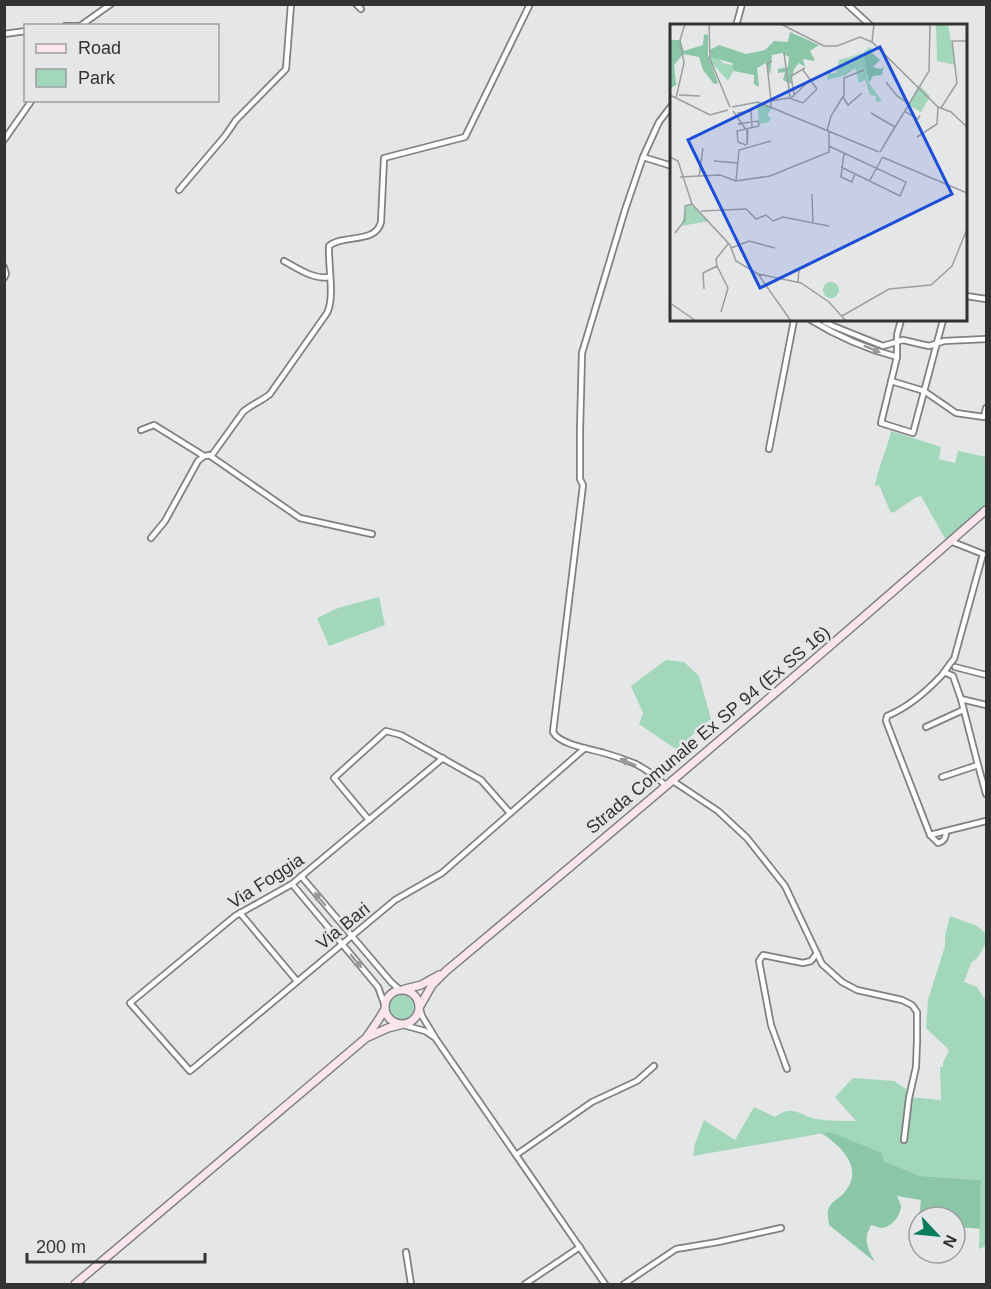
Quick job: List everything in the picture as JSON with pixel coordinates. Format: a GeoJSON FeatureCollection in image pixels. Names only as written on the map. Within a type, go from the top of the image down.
{"type":"FeatureCollection","features":[{"type":"Feature","properties":{"kind":"main road","name":"Strada Comunale Ex SP 94 (Ex SS 16)"},"geometry":{"type":"LineString","coordinates":[[420,1008],[432,985],[446,970],[673,781],[987,510]]}},
{"type":"Feature","properties":{"kind":"main road","name":"Strada Comunale Ex SP 94 (Ex SS 16)"},"geometry":{"type":"LineString","coordinates":[[401,990],[421,985],[446,970]]}},
{"type":"Feature","properties":{"kind":"main road"},"geometry":{"type":"LineString","coordinates":[[75,1284],[366,1038],[380,1019],[390,995],[401,990],[416,996],[420,1008],[414,1020],[366,1038]]}},
{"type":"Feature","properties":{"kind":"main road"},"geometry":{"type":"LineString","coordinates":[[385,1007],[392,1022],[403,1025]]}},
{"type":"Feature","properties":{"kind":"street"},"geometry":{"type":"LineString","coordinates":[[82,24],[111,4]]}},
{"type":"Feature","properties":{"kind":"street"},"geometry":{"type":"LineString","coordinates":[[179,190],[236,120],[286,69],[291,4]]}},
{"type":"Feature","properties":{"kind":"street"},"geometry":{"type":"LineString","coordinates":[[356,4],[362,9]]}},
{"type":"Feature","properties":{"kind":"street"},"geometry":{"type":"LineString","coordinates":[[151,538],[165,521],[198,461],[207,455],[213,455],[243,412],[270,394],[327,313],[331,302],[329,246],[334,242],[372,235],[380,229],[384,159],[465,137],[530,4]]}},
{"type":"Feature","properties":{"kind":"street"},"geometry":{"type":"LineString","coordinates":[[737,24],[742,4]]}},
{"type":"Feature","properties":{"kind":"street"},"geometry":{"type":"LineString","coordinates":[[848,4],[869,24]]}},
{"type":"Feature","properties":{"kind":"street"},"geometry":{"type":"LineString","coordinates":[[4,34],[24,31]]}},
{"type":"Feature","properties":{"kind":"street"},"geometry":{"type":"LineString","coordinates":[[4,140],[31,102]]}},
{"type":"Feature","properties":{"kind":"street"},"geometry":{"type":"LineString","coordinates":[[666,786],[658,777],[636,765],[558,738],[553,732],[583,485],[580,478],[582,353],[643,157],[660,122],[670,108]]}},
{"type":"Feature","properties":{"kind":"street"},"geometry":{"type":"LineString","coordinates":[[643,157],[670,165]]}},
{"type":"Feature","properties":{"kind":"street"},"geometry":{"type":"LineString","coordinates":[[284,261],[315,276],[329,277]]}},
{"type":"Feature","properties":{"kind":"street"},"geometry":{"type":"LineString","coordinates":[[4,267],[6,274],[4,278]]}},
{"type":"Feature","properties":{"kind":"street"},"geometry":{"type":"LineString","coordinates":[[967,296],[987,299]]}},
{"type":"Feature","properties":{"kind":"street"},"geometry":{"type":"LineString","coordinates":[[769,448],[794,321]]}},
{"type":"Feature","properties":{"kind":"street"},"geometry":{"type":"LineString","coordinates":[[813,321],[857,343],[897,357]]}},
{"type":"Feature","properties":{"kind":"street"},"geometry":{"type":"LineString","coordinates":[[824,321],[884,346],[903,340],[929,346],[944,341],[987,339]]}},
{"type":"Feature","properties":{"kind":"street"},"geometry":{"type":"LineString","coordinates":[[902,321],[897,334],[897,357],[881,423],[913,432],[943,321]]}},
{"type":"Feature","properties":{"kind":"street"},"geometry":{"type":"LineString","coordinates":[[891,381],[924,391],[956,413],[984,417],[987,408]]}},
{"type":"Feature","properties":{"kind":"street"},"geometry":{"type":"LineString","coordinates":[[141,430],[154,425],[207,455],[300,518],[372,534]]}},
{"type":"Feature","properties":{"kind":"street"},"geometry":{"type":"LineString","coordinates":[[951,542],[985,555],[954,659],[953,676],[986,791]]}},
{"type":"Feature","properties":{"kind":"street"},"geometry":{"type":"LineString","coordinates":[[946,831],[946,837],[938,843],[930,835],[886,721],[887,716],[920,697],[954,659]]}},
{"type":"Feature","properties":{"kind":"street"},"geometry":{"type":"LineString","coordinates":[[955,666],[987,675]]}},
{"type":"Feature","properties":{"kind":"street"},"geometry":{"type":"LineString","coordinates":[[944,672],[953,676]]}},
{"type":"Feature","properties":{"kind":"street"},"geometry":{"type":"LineString","coordinates":[[961,699],[987,705]]}},
{"type":"Feature","properties":{"kind":"street"},"geometry":{"type":"LineString","coordinates":[[926,727],[963,710]]}},
{"type":"Feature","properties":{"kind":"street"},"geometry":{"type":"LineString","coordinates":[[369,820],[334,778],[386,731],[401,735],[481,780],[510,813]]}},
{"type":"Feature","properties":{"kind":"street","name":"Via Bari"},"geometry":{"type":"LineString","coordinates":[[130,1003],[190,1071],[395,900],[442,873],[585,748]]}},
{"type":"Feature","properties":{"kind":"street","name":"Via Foggia"},"geometry":{"type":"LineString","coordinates":[[130,1003],[235,916],[292,884],[443,758]]}},
{"type":"Feature","properties":{"kind":"street"},"geometry":{"type":"LineString","coordinates":[[942,777],[978,765]]}},
{"type":"Feature","properties":{"kind":"street"},"geometry":{"type":"LineString","coordinates":[[673,781],[718,811],[747,838],[784,886],[822,964],[842,982],[857,990],[903,1000],[912,1005],[917,1012],[916,1066],[904,1140]]}},
{"type":"Feature","properties":{"kind":"street"},"geometry":{"type":"LineString","coordinates":[[930,835],[987,821]]}},
{"type":"Feature","properties":{"kind":"street"},"geometry":{"type":"LineString","coordinates":[[301,876],[391,982],[401,990]]}},
{"type":"Feature","properties":{"kind":"street"},"geometry":{"type":"LineString","coordinates":[[292,884],[378,987],[385,1007]]}},
{"type":"Feature","properties":{"kind":"street"},"geometry":{"type":"LineString","coordinates":[[240,913],[297,981]]}},
{"type":"Feature","properties":{"kind":"street"},"geometry":{"type":"LineString","coordinates":[[787,1069],[771,1026],[759,961],[763,956],[803,963],[811,961],[817,953]]}},
{"type":"Feature","properties":{"kind":"street"},"geometry":{"type":"LineString","coordinates":[[420,1008],[422,1016],[436,1039],[605,1284]]}},
{"type":"Feature","properties":{"kind":"street"},"geometry":{"type":"LineString","coordinates":[[403,1025],[425,1031],[436,1039]]}},
{"type":"Feature","properties":{"kind":"street"},"geometry":{"type":"LineString","coordinates":[[516,1155],[592,1102],[637,1081],[654,1066]]}},
{"type":"Feature","properties":{"kind":"street"},"geometry":{"type":"LineString","coordinates":[[624,1284],[676,1249],[781,1228]]}},
{"type":"Feature","properties":{"kind":"street"},"geometry":{"type":"LineString","coordinates":[[525,1284],[580,1247]]}},
{"type":"Feature","properties":{"kind":"street"},"geometry":{"type":"LineString","coordinates":[[405,1252],[411,1284]]}},
{"type":"Feature","properties":{"kind":"green space"},"geometry":{"type":"Polygon","coordinates":[[[891,431],[941,447],[939,459],[955,463],[958,451],[986,457],[986,505],[946,540],[921,496],[893,513],[879,485],[875,486],[891,431]]]}},
{"type":"Feature","properties":{"kind":"green space"},"geometry":{"type":"Polygon","coordinates":[[[379,597],[385,625],[329,646],[317,618],[338,608],[379,597]]]}},
{"type":"Feature","properties":{"kind":"green space"},"geometry":{"type":"Polygon","coordinates":[[[666,660],[684,662],[699,676],[711,719],[676,749],[639,724],[643,713],[631,686],[666,660]]]}},
{"type":"Feature","properties":{"kind":"green space"},"geometry":{"type":"Polygon","coordinates":[[[950,916],[977,926],[986,934],[986,943],[978,957],[971,963],[964,982],[977,987],[986,998],[986,1246],[979,1249],[981,1180],[920,1176],[884,1161],[830,1132],[693,1156],[704,1120],[735,1140],[754,1107],[775,1117],[792,1111],[816,1119],[856,1121],[835,1097],[853,1078],[894,1081],[909,1091],[909,1097],[941,1100],[940,1067],[943,1067],[949,1050],[926,1028],[928,1000],[945,946],[945,935],[950,916]]]}},
{"type":"Feature","properties":{"kind":"green space"},"geometry":{"type":"Polygon","coordinates":[[[402,995],[407,996],[413,1002],[413,1012],[407,1018],[402,1019],[397,1018],[391,1012],[390,1007],[391,1002],[397,996],[402,995]]]}},
{"type":"Feature","properties":{"kind":"green space"},"geometry":{"type":"Polygon","coordinates":[[[830,1132],[882,1153],[884,1161],[920,1176],[981,1180],[980,1229],[967,1228],[967,1205],[920,1205],[921,1200],[897,1196],[901,1206],[895,1220],[881,1228],[871,1225],[867,1235],[867,1243],[875,1262],[829,1225],[829,1208],[850,1185],[852,1168],[837,1145],[821,1133],[830,1132]]]}}]}
